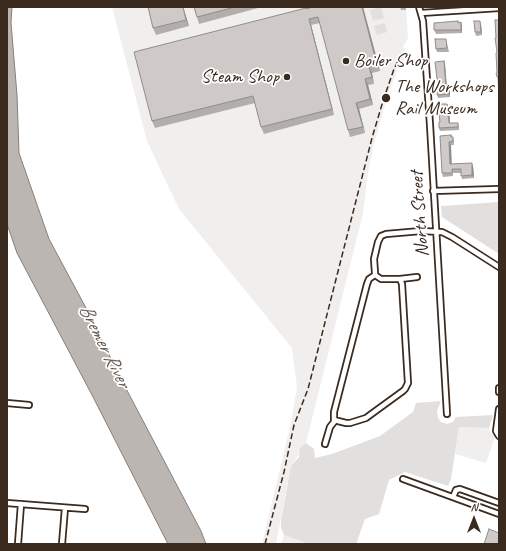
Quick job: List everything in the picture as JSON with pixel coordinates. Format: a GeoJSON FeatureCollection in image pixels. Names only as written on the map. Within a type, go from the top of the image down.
{"type":"FeatureCollection","features":[{"type":"Feature","properties":{"kind":"street"},"geometry":{"type":"LineString","coordinates":[[420,9],[499,8]]}},
{"type":"Feature","properties":{"kind":"street","name":"North Street"},"geometry":{"type":"LineString","coordinates":[[420,9],[423,21],[447,414]]}},
{"type":"Feature","properties":{"kind":"street"},"geometry":{"type":"LineString","coordinates":[[433,191],[499,189]]}},
{"type":"Feature","properties":{"kind":"street"},"geometry":{"type":"LineString","coordinates":[[417,277],[381,279],[376,275],[374,259],[381,236],[386,234],[421,231],[442,232],[499,267]]}},
{"type":"Feature","properties":{"kind":"street"},"geometry":{"type":"LineString","coordinates":[[325,444],[330,426],[334,422],[334,412],[367,284],[369,279],[376,275]]}},
{"type":"Feature","properties":{"kind":"street"},"geometry":{"type":"LineString","coordinates":[[334,420],[350,424],[366,418],[403,391],[407,386],[408,381],[403,287],[400,279]]}},
{"type":"Feature","properties":{"kind":"street"},"geometry":{"type":"LineString","coordinates":[[7,403],[29,405]]}},
{"type":"Feature","properties":{"kind":"street"},"geometry":{"type":"LineString","coordinates":[[499,409],[496,431],[499,436]]}},
{"type":"Feature","properties":{"kind":"street"},"geometry":{"type":"LineString","coordinates":[[403,479],[499,514]]}},
{"type":"Feature","properties":{"kind":"street"},"geometry":{"type":"LineString","coordinates":[[453,497],[456,490],[460,489],[499,503]]}},
{"type":"Feature","properties":{"kind":"street"},"geometry":{"type":"LineString","coordinates":[[7,503],[85,509]]}},
{"type":"Feature","properties":{"kind":"street"},"geometry":{"type":"LineString","coordinates":[[18,544],[21,504]]}},
{"type":"Feature","properties":{"kind":"street"},"geometry":{"type":"LineString","coordinates":[[62,544],[65,508]]}},
{"type":"Feature","properties":{"kind":"shaded area"},"geometry":{"type":"Polygon","coordinates":[[[112,7],[406,7],[408,38],[403,47],[405,49],[404,60],[397,67],[373,147],[363,213],[306,443],[291,466],[276,544],[262,544],[291,423],[297,387],[292,348],[179,209],[147,141],[112,7]]]}},
{"type":"Feature","properties":{"kind":"shaded area"},"geometry":{"type":"Polygon","coordinates":[[[381,7],[384,18],[373,21],[370,10],[381,7]]]}},
{"type":"Feature","properties":{"kind":"shaded area"},"geometry":{"type":"Polygon","coordinates":[[[385,23],[387,32],[377,35],[374,26],[385,23]]]}},
{"type":"Feature","properties":{"kind":"shaded area"},"geometry":{"type":"Polygon","coordinates":[[[499,202],[499,254],[442,217],[441,206],[499,202]]]}},
{"type":"Feature","properties":{"kind":"shaded area"},"geometry":{"type":"Polygon","coordinates":[[[441,401],[437,411],[438,418],[441,422],[447,424],[453,422],[456,417],[493,415],[489,428],[459,427],[451,479],[448,486],[405,472],[389,480],[379,514],[365,519],[356,544],[309,544],[284,535],[281,528],[281,521],[291,466],[299,457],[300,448],[306,443],[314,449],[315,458],[332,454],[380,436],[413,412],[416,403],[441,401]]]}},
{"type":"Feature","properties":{"kind":"shaded area"},"geometry":{"type":"Polygon","coordinates":[[[459,427],[489,428],[490,432],[495,437],[486,463],[455,454],[459,427]]]}},
{"type":"Feature","properties":{"kind":"shaded area"},"geometry":{"type":"Polygon","coordinates":[[[284,535],[309,544],[281,544],[284,535]]]}},
{"type":"Feature","properties":{"kind":"water","name":"Bremer River"},"geometry":{"type":"Polygon","coordinates":[[[7,7],[12,7],[11,23],[17,95],[19,153],[49,239],[201,531],[206,544],[168,544],[17,253],[7,224],[7,7]]]}},
{"type":"Feature","properties":{"kind":"building"},"geometry":{"type":"Polygon","coordinates":[[[148,7],[183,7],[186,20],[153,28],[148,7]]]}},
{"type":"Feature","properties":{"kind":"building"},"geometry":{"type":"Polygon","coordinates":[[[194,7],[235,7],[197,17],[194,7]]]}},
{"type":"Feature","properties":{"kind":"building"},"geometry":{"type":"Polygon","coordinates":[[[313,7],[362,7],[377,65],[369,67],[372,77],[365,79],[370,99],[356,103],[363,127],[348,130],[318,17],[309,19],[332,109],[261,127],[253,96],[152,121],[134,52],[313,7]]]}},
{"type":"Feature","properties":{"kind":"building"},"geometry":{"type":"Polygon","coordinates":[[[495,20],[499,20],[499,101],[498,77],[496,73],[497,52],[495,20]]]}},
{"type":"Feature","properties":{"kind":"building"},"geometry":{"type":"Polygon","coordinates":[[[458,21],[458,23],[461,22],[461,30],[434,30],[434,23],[458,21]]]}},
{"type":"Feature","properties":{"kind":"building"},"geometry":{"type":"Polygon","coordinates":[[[474,21],[480,21],[481,32],[475,32],[474,21]]]}},
{"type":"Feature","properties":{"kind":"building"},"geometry":{"type":"Polygon","coordinates":[[[435,39],[446,39],[447,48],[436,49],[435,39]]]}},
{"type":"Feature","properties":{"kind":"building"},"geometry":{"type":"Polygon","coordinates":[[[444,61],[446,87],[448,87],[449,94],[437,95],[437,88],[439,88],[435,62],[444,61]]]}},
{"type":"Feature","properties":{"kind":"building"},"geometry":{"type":"Polygon","coordinates":[[[438,104],[447,104],[449,123],[458,123],[458,127],[439,128],[440,122],[438,104]]]}},
{"type":"Feature","properties":{"kind":"building"},"geometry":{"type":"Polygon","coordinates":[[[451,135],[451,137],[453,137],[453,141],[449,142],[450,164],[472,163],[472,175],[461,176],[461,169],[452,169],[452,173],[442,173],[440,136],[451,135]]]}},
{"type":"Feature","properties":{"kind":"building"},"geometry":{"type":"Polygon","coordinates":[[[489,529],[499,533],[499,544],[484,544],[489,529]]]}},
{"type":"Feature","properties":{"kind":"railway"},"geometry":{"type":"LineString","coordinates":[[265,544],[284,472],[294,425],[308,389],[372,138],[394,69],[403,51]]}},
{"type":"Feature","properties":{"kind":"place","name":"Boiler Shop"},"geometry":{"type":"Point","coordinates":[346,61]}},
{"type":"Feature","properties":{"kind":"place","name":"Steam Shop"},"geometry":{"type":"Point","coordinates":[287,77]}},
{"type":"Feature","properties":{"kind":"place","name":"The Workshops Rail Museum"},"geometry":{"type":"Point","coordinates":[386,98]}}]}
